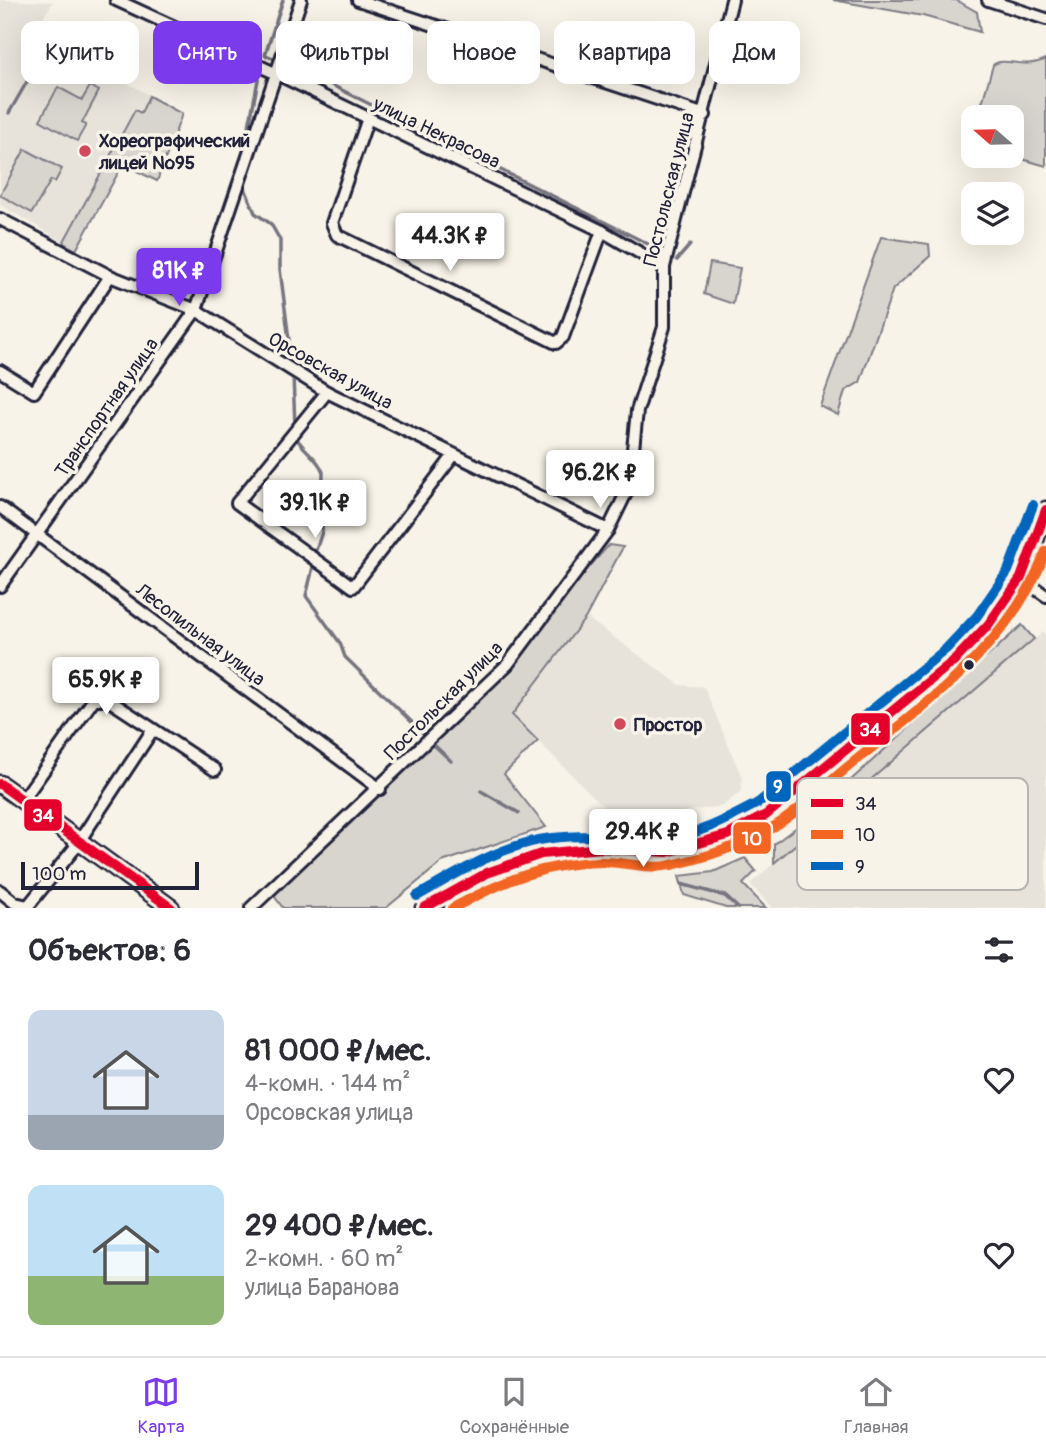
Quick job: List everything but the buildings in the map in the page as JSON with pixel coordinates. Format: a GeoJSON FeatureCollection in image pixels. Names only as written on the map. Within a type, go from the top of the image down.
{"type":"FeatureCollection","features":[{"type":"Feature","properties":{"kind":"main road"},"geometry":{"type":"LineString","coordinates":[[811,778],[956,659],[988,625],[1021,578],[1046,510]]}},
{"type":"Feature","properties":{"kind":"main road"},"geometry":{"type":"LineString","coordinates":[[0,784],[172,908]]}},
{"type":"Feature","properties":{"kind":"main road"},"geometry":{"type":"LineString","coordinates":[[424,908],[487,873],[541,854],[601,848],[667,852],[728,835],[766,815],[797,790]]}},
{"type":"Feature","properties":{"kind":"street","name":"улица Некрасова"},"geometry":{"type":"LineString","coordinates":[[116,0],[276,74]]}},
{"type":"Feature","properties":{"kind":"street","name":"Транспортная улица"},"geometry":{"type":"LineString","coordinates":[[294,21],[301,0]]}},
{"type":"Feature","properties":{"kind":"street"},"geometry":{"type":"LineString","coordinates":[[358,0],[705,115]]}},
{"type":"Feature","properties":{"kind":"street","name":"Постольская улица"},"geometry":{"type":"LineString","coordinates":[[251,908],[380,789],[508,664],[608,530],[629,486],[637,411],[664,327],[664,267],[733,0]]}},
{"type":"Feature","properties":{"kind":"street"},"geometry":{"type":"LineString","coordinates":[[988,0],[1046,19]]}},
{"type":"Feature","properties":{"kind":"street","name":"Транспортная улица"},"geometry":{"type":"LineString","coordinates":[[0,586],[196,310],[276,77]]}},
{"type":"Feature","properties":{"kind":"street","name":"улица Некрасова"},"geometry":{"type":"LineString","coordinates":[[298,84],[602,231],[664,267]]}},
{"type":"Feature","properties":{"kind":"street"},"geometry":{"type":"LineString","coordinates":[[368,118],[332,223],[337,235],[556,343],[563,337],[602,231]]}},
{"type":"Feature","properties":{"kind":"street","name":"Орсовская улица"},"geometry":{"type":"LineString","coordinates":[[0,219],[110,276],[196,310],[327,392],[608,530]]}},
{"type":"Feature","properties":{"kind":"street"},"geometry":{"type":"LineString","coordinates":[[0,371],[34,392],[110,276]]}},
{"type":"Feature","properties":{"kind":"street"},"geometry":{"type":"LineString","coordinates":[[327,392],[237,503],[353,587],[454,455]]}},
{"type":"Feature","properties":{"kind":"street","name":"Лесопильная улица"},"geometry":{"type":"LineString","coordinates":[[0,508],[380,789]]}},
{"type":"Feature","properties":{"kind":"street"},"geometry":{"type":"LineString","coordinates":[[1021,578],[1046,596]]}},
{"type":"Feature","properties":{"kind":"street"},"geometry":{"type":"LineString","coordinates":[[22,801],[94,699],[107,699],[215,770]]}},
{"type":"Feature","properties":{"kind":"street"},"geometry":{"type":"LineString","coordinates":[[0,891],[15,903],[28,906],[78,841],[152,731]]}},
{"type":"Feature","properties":{"kind":"shaded area","name":"Хореографический лицей №95"},"geometry":{"type":"Polygon","coordinates":[[[0,0],[53,2],[41,21],[21,21],[21,84],[129,84],[183,114],[158,182],[123,165],[78,250],[0,205],[0,0]]]}},
{"type":"Feature","properties":{"kind":"shaded area"},"geometry":{"type":"Polygon","coordinates":[[[833,0],[956,0],[977,12],[980,32],[923,16],[833,0]]]}},
{"type":"Feature","properties":{"kind":"shaded area"},"geometry":{"type":"Polygon","coordinates":[[[1046,59],[1046,166],[1024,160],[1024,105],[981,105],[993,65],[1003,62],[1038,62],[1046,59]]]}},
{"type":"Feature","properties":{"kind":"shaded area"},"geometry":{"type":"Polygon","coordinates":[[[90,86],[99,91],[82,123],[86,125],[77,141],[40,120],[58,87],[82,100],[90,86]]]}},
{"type":"Feature","properties":{"kind":"shaded area"},"geometry":{"type":"Polygon","coordinates":[[[149,96],[182,114],[157,181],[123,164],[76,250],[63,243],[135,110],[141,113],[149,96]]]}},
{"type":"Feature","properties":{"kind":"shaded area"},"geometry":{"type":"Polygon","coordinates":[[[25,149],[62,169],[55,182],[51,180],[32,213],[0,195],[25,149]]]}},
{"type":"Feature","properties":{"kind":"shaded area"},"geometry":{"type":"Polygon","coordinates":[[[881,237],[929,244],[930,256],[893,289],[860,382],[845,391],[838,415],[820,406],[881,237]]]}},
{"type":"Feature","properties":{"kind":"shaded area"},"geometry":{"type":"Polygon","coordinates":[[[710,263],[740,268],[733,304],[704,294],[710,263]]]}},
{"type":"Feature","properties":{"kind":"shaded area"},"geometry":{"type":"Polygon","coordinates":[[[609,545],[623,547],[586,617],[512,715],[538,741],[504,774],[546,827],[442,862],[386,908],[283,908],[272,893],[454,718],[609,545]]]}},
{"type":"Feature","properties":{"kind":"shaded area"},"geometry":{"type":"Polygon","coordinates":[[[586,617],[680,685],[704,687],[742,778],[741,791],[723,806],[618,821],[512,715],[586,617]]]}},
{"type":"Feature","properties":{"kind":"shaded area"},"geometry":{"type":"Polygon","coordinates":[[[1022,625],[1034,639],[873,778],[853,778],[1022,625]]]}},
{"type":"Feature","properties":{"kind":"shaded area"},"geometry":{"type":"Polygon","coordinates":[[[1043,632],[1046,635],[1046,908],[772,908],[750,884],[797,844],[797,890],[1028,890],[1028,778],[873,778],[1043,632]]]}},
{"type":"Feature","properties":{"kind":"shaded area"},"geometry":{"type":"Polygon","coordinates":[[[797,827],[797,843],[774,863],[774,844],[797,827]]]}},
{"type":"Feature","properties":{"kind":"shaded area"},"geometry":{"type":"Polygon","coordinates":[[[745,858],[756,871],[743,884],[766,908],[726,908],[684,895],[679,876],[713,872],[745,858]]]}},
{"type":"Feature","properties":{"kind":"waterway"},"geometry":{"type":"LineString","coordinates":[[276,21],[283,0]]}},
{"type":"Feature","properties":{"kind":"waterway"},"geometry":{"type":"LineString","coordinates":[[276,21],[265,55],[276,59]]}},
{"type":"Feature","properties":{"kind":"waterway"},"geometry":{"type":"LineString","coordinates":[[9,113],[26,84]]}},
{"type":"Feature","properties":{"kind":"waterway"},"geometry":{"type":"LineString","coordinates":[[243,157],[257,84]]}},
{"type":"Feature","properties":{"kind":"waterway"},"geometry":{"type":"LineString","coordinates":[[330,84],[662,251]]}},
{"type":"Feature","properties":{"kind":"waterway"},"geometry":{"type":"LineString","coordinates":[[242,181],[255,213],[271,224],[280,240],[280,269],[292,364]]}},
{"type":"Feature","properties":{"kind":"waterway"},"geometry":{"type":"LineString","coordinates":[[677,260],[690,245]]}},
{"type":"Feature","properties":{"kind":"waterway"},"geometry":{"type":"LineString","coordinates":[[293,375],[295,427]]}},
{"type":"Feature","properties":{"kind":"waterway"},"geometry":{"type":"LineString","coordinates":[[294,434],[323,472],[322,532],[315,553]]}},
{"type":"Feature","properties":{"kind":"waterway"},"geometry":{"type":"LineString","coordinates":[[314,563],[306,596],[340,643],[345,657],[425,735]]}},
{"type":"Feature","properties":{"kind":"waterway"},"geometry":{"type":"LineString","coordinates":[[433,744],[451,761]]}},
{"type":"Feature","properties":{"kind":"waterway"},"geometry":{"type":"LineString","coordinates":[[481,791],[519,813]]}},
{"type":"Feature","properties":{"kind":"waterway"},"geometry":{"type":"LineString","coordinates":[[681,884],[725,896],[738,908]]}},
{"type":"Feature","properties":{"kind":"transit line","name":"9"},"geometry":{"type":"LineString","coordinates":[[417,896],[476,863],[523,844],[570,836],[675,837],[712,826],[758,803],[946,649],[977,616],[1008,571],[1033,505]]}},
{"type":"Feature","properties":{"kind":"transit line","name":"34"},"geometry":{"type":"LineString","coordinates":[[811,778],[956,659],[988,625],[1021,578],[1046,510]]}},
{"type":"Feature","properties":{"kind":"transit line","name":"10"},"geometry":{"type":"LineString","coordinates":[[835,778],[963,671],[1011,616],[1031,585],[1046,551]]}},
{"type":"Feature","properties":{"kind":"transit line","name":"34"},"geometry":{"type":"LineString","coordinates":[[0,784],[171,908]]}},
{"type":"Feature","properties":{"kind":"transit line","name":"34"},"geometry":{"type":"LineString","coordinates":[[424,908],[487,873],[541,854],[601,848],[667,852],[728,835],[766,815],[797,790]]}},
{"type":"Feature","properties":{"kind":"transit line","name":"10"},"geometry":{"type":"LineString","coordinates":[[453,908],[506,882],[543,870],[603,862],[655,867],[697,859],[746,841],[780,823],[797,810]]}},
{"type":"Feature","properties":{"kind":"place","name":"Хореографический лицей №95"},"geometry":{"type":"Point","coordinates":[85,151]}},
{"type":"Feature","properties":{"kind":"place","name":"Простор"},"geometry":{"type":"Point","coordinates":[620,724]}}]}
